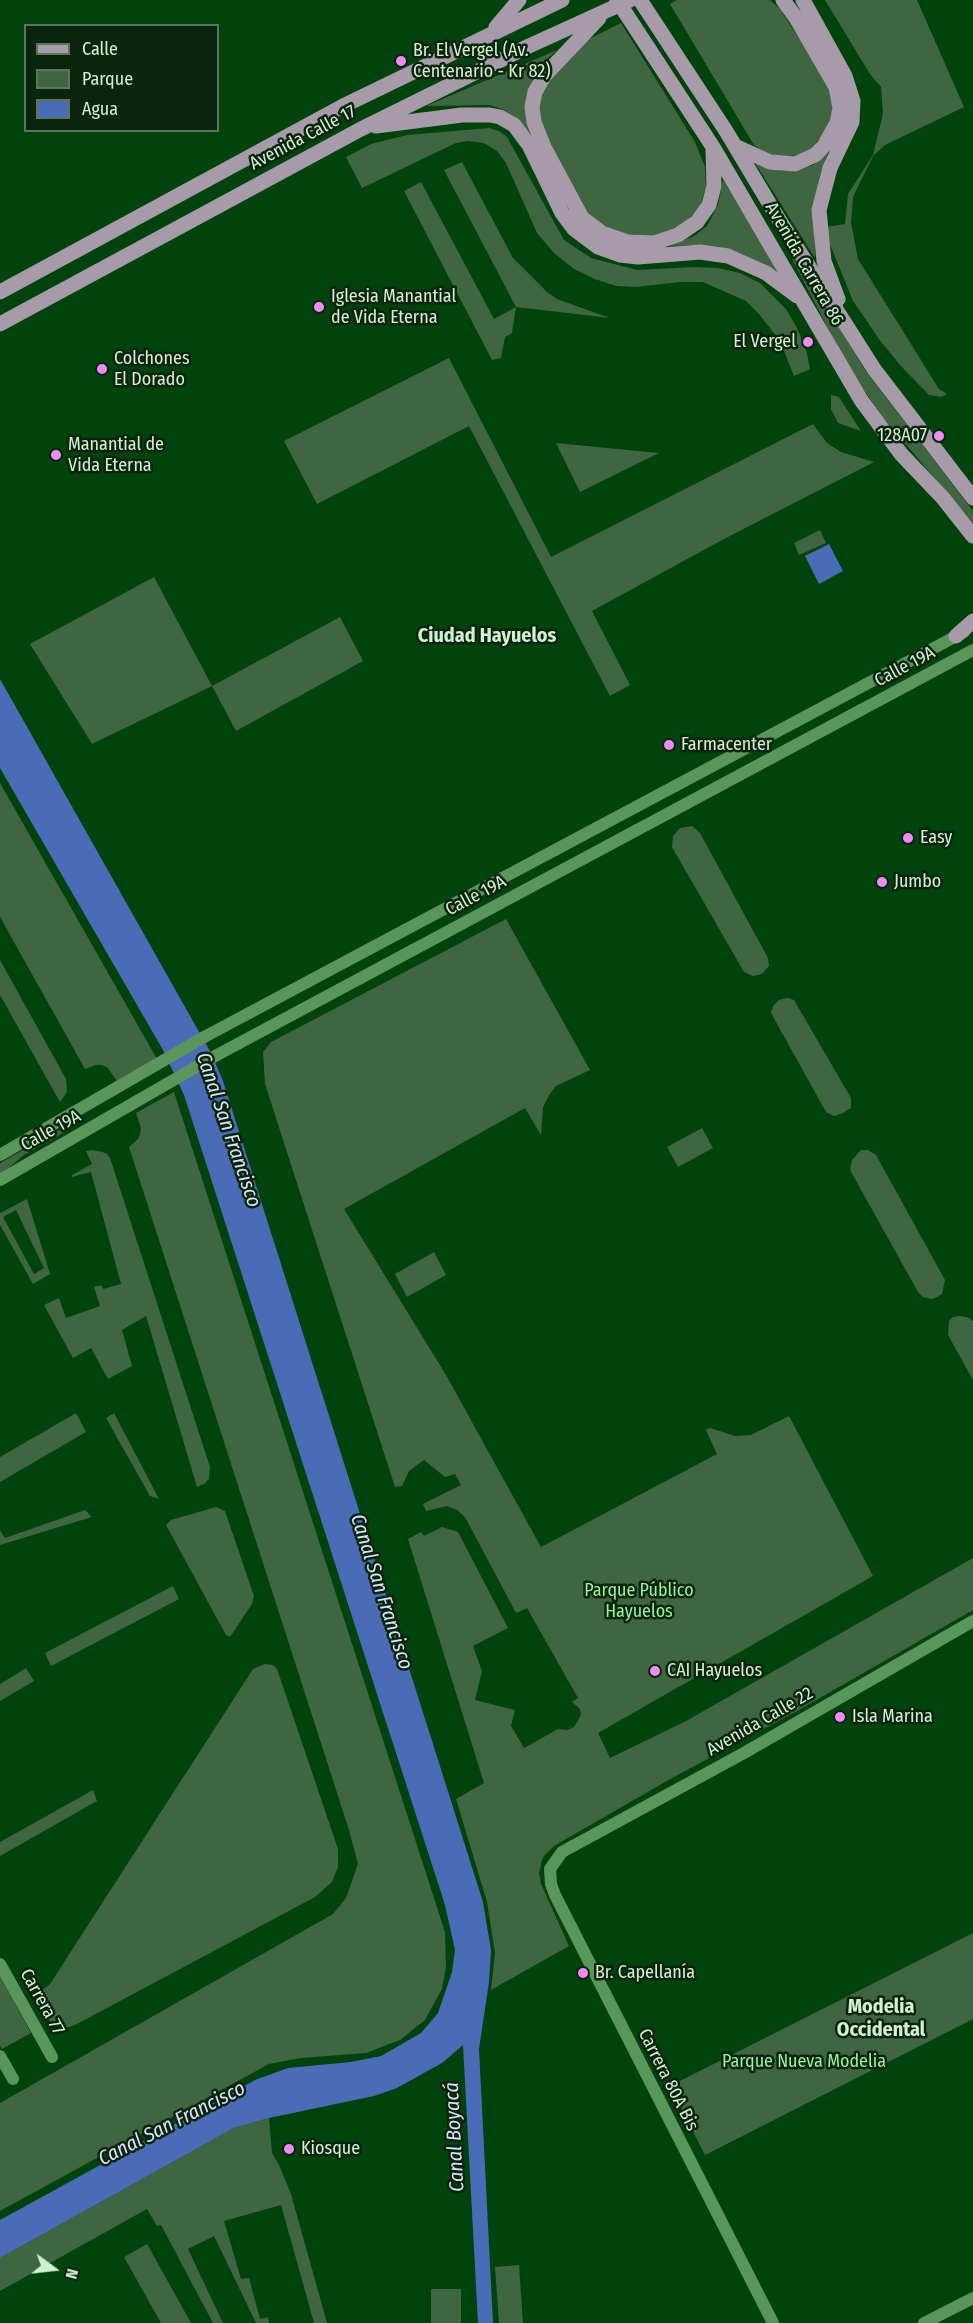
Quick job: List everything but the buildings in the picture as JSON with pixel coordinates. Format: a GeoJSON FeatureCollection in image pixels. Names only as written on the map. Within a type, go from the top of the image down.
{"type":"FeatureCollection","features":[{"type":"Feature","properties":{"kind":"main road"},"geometry":{"type":"LineString","coordinates":[[486,37],[519,0]]}},
{"type":"Feature","properties":{"kind":"main road","name":"Avenida Calle 17"},"geometry":{"type":"LineString","coordinates":[[0,292],[343,106],[562,0]]}},
{"type":"Feature","properties":{"kind":"main road","name":"Avenida Carrera 86"},"geometry":{"type":"LineString","coordinates":[[617,0],[711,143],[805,303],[839,366],[874,419],[901,454],[943,498],[973,536]]}},
{"type":"Feature","properties":{"kind":"main road","name":"Avenida Calle 17"},"geometry":{"type":"LineString","coordinates":[[0,324],[361,129],[529,46],[630,0]]}},
{"type":"Feature","properties":{"kind":"main road","name":"Avenida Carrera 86"},"geometry":{"type":"LineString","coordinates":[[640,0],[891,392],[973,498]]}},
{"type":"Feature","properties":{"kind":"main road"},"geometry":{"type":"LineString","coordinates":[[735,146],[770,162],[795,164],[816,154],[830,139],[837,123],[840,108],[836,87],[783,0]]}},
{"type":"Feature","properties":{"kind":"main road"},"geometry":{"type":"LineString","coordinates":[[803,0],[845,76],[853,101],[852,122],[830,168],[819,210],[824,261],[848,327]]}},
{"type":"Feature","properties":{"kind":"main road"},"geometry":{"type":"LineString","coordinates":[[605,12],[544,76],[535,92],[532,107],[534,122],[544,147],[582,218],[602,233],[635,243],[654,243],[683,232],[697,222],[709,205],[714,186],[711,143]]}},
{"type":"Feature","properties":{"kind":"main road"},"geometry":{"type":"LineString","coordinates":[[361,129],[451,116],[500,117],[514,125],[529,145],[562,213],[574,229],[598,247],[620,255],[638,257],[700,252],[728,256],[750,264],[769,275],[805,303]]}},
{"type":"Feature","properties":{"kind":"main road"},"geometry":{"type":"LineString","coordinates":[[956,636],[973,621]]}},
{"type":"Feature","properties":{"kind":"street","name":"Calle 19A"},"geometry":{"type":"LineString","coordinates":[[0,1155],[206,1036],[973,627]]}},
{"type":"Feature","properties":{"kind":"street","name":"Calle 19A"},"geometry":{"type":"LineString","coordinates":[[0,1180],[217,1055],[973,650]]}},
{"type":"Feature","properties":{"kind":"street","name":"Avenida Calle 22"},"geometry":{"type":"LineString","coordinates":[[562,1852],[744,1753],[973,1621]]}},
{"type":"Feature","properties":{"kind":"street","name":"Carrera 80A Bis"},"geometry":{"type":"LineString","coordinates":[[562,1852],[550,1869],[551,1884],[555,1895],[773,2323]]}},
{"type":"Feature","properties":{"kind":"street","name":"Carrera 77"},"geometry":{"type":"LineString","coordinates":[[0,1964],[52,2057]]}},
{"type":"Feature","properties":{"kind":"street"},"geometry":{"type":"LineString","coordinates":[[0,2056],[13,2079]]}},
{"type":"Feature","properties":{"kind":"street"},"geometry":{"type":"LineString","coordinates":[[924,2323],[973,2298]]}},
{"type":"Feature","properties":{"kind":"green space"},"geometry":{"type":"Polygon","coordinates":[[[677,0],[770,0],[779,8],[825,77],[832,92],[829,127],[810,150],[781,158],[767,154],[754,145],[670,4],[677,0]]]}},
{"type":"Feature","properties":{"kind":"green space"},"geometry":{"type":"Polygon","coordinates":[[[825,0],[917,0],[964,107],[885,145],[873,156],[853,197],[851,223],[858,259],[939,389],[947,394],[941,397],[929,395],[879,339],[853,301],[829,242],[826,227],[845,224],[848,194],[873,155],[883,114],[881,87],[870,74],[825,0]]]}},
{"type":"Feature","properties":{"kind":"green space"},"geometry":{"type":"Polygon","coordinates":[[[621,23],[695,142],[705,167],[706,187],[699,209],[680,227],[659,236],[631,238],[594,221],[581,206],[537,117],[540,94],[553,74],[587,40],[621,23]]]}},
{"type":"Feature","properties":{"kind":"green space"},"geometry":{"type":"Polygon","coordinates":[[[557,50],[545,61],[533,79],[527,96],[532,136],[519,121],[504,110],[490,105],[426,106],[557,50]]]}},
{"type":"Feature","properties":{"kind":"green space"},"geometry":{"type":"Polygon","coordinates":[[[489,128],[507,137],[564,240],[591,258],[637,270],[718,268],[740,273],[760,283],[786,309],[796,326],[806,349],[810,369],[794,376],[780,341],[759,314],[746,301],[703,282],[636,287],[616,286],[574,269],[554,253],[537,233],[506,163],[497,151],[484,143],[468,141],[456,143],[362,188],[346,157],[371,144],[407,135],[489,128]]]}},
{"type":"Feature","properties":{"kind":"green space"},"geometry":{"type":"Polygon","coordinates":[[[828,153],[820,175],[814,207],[815,258],[755,163],[783,171],[799,170],[813,165],[828,153]]]}},
{"type":"Feature","properties":{"kind":"green space"},"geometry":{"type":"Polygon","coordinates":[[[462,162],[513,258],[557,299],[610,318],[516,307],[444,170],[462,162]]]}},
{"type":"Feature","properties":{"kind":"green space"},"geometry":{"type":"Polygon","coordinates":[[[723,180],[782,276],[744,255],[726,249],[697,245],[670,246],[694,236],[707,226],[718,205],[723,180]]]}},
{"type":"Feature","properties":{"kind":"green space"},"geometry":{"type":"Polygon","coordinates":[[[421,182],[494,319],[516,307],[512,333],[505,337],[501,358],[492,360],[404,191],[421,182]]]}},
{"type":"Feature","properties":{"kind":"green space"},"geometry":{"type":"Polygon","coordinates":[[[787,249],[865,370],[973,511],[973,524],[883,417],[849,369],[787,249]]]}},
{"type":"Feature","properties":{"kind":"green space"},"geometry":{"type":"Polygon","coordinates":[[[449,358],[551,557],[813,424],[827,443],[841,452],[874,462],[722,540],[592,611],[630,685],[610,696],[469,426],[317,504],[284,441],[449,358]]]}},
{"type":"Feature","properties":{"kind":"green space"},"geometry":{"type":"Polygon","coordinates":[[[831,395],[839,397],[861,431],[838,423],[831,409],[831,395]]]}},
{"type":"Feature","properties":{"kind":"green space"},"geometry":{"type":"Polygon","coordinates":[[[556,443],[659,453],[580,492],[556,443]]]}},
{"type":"Feature","properties":{"kind":"green space"},"geometry":{"type":"Polygon","coordinates":[[[820,530],[826,543],[799,555],[794,543],[820,530]]]}},
{"type":"Feature","properties":{"kind":"green space"},"geometry":{"type":"Polygon","coordinates":[[[154,577],[212,686],[92,744],[30,644],[154,577]]]}},
{"type":"Feature","properties":{"kind":"green space"},"geometry":{"type":"Polygon","coordinates":[[[340,617],[363,661],[236,731],[212,686],[340,617]]]}},
{"type":"Feature","properties":{"kind":"green space"},"geometry":{"type":"Polygon","coordinates":[[[0,783],[157,1059],[117,1081],[108,1068],[102,1065],[85,1069],[0,917],[0,783]]]}},
{"type":"Feature","properties":{"kind":"green space"},"geometry":{"type":"Polygon","coordinates":[[[692,826],[700,833],[768,958],[769,966],[762,974],[753,976],[744,972],[672,847],[673,836],[680,828],[692,826]]]}},
{"type":"Feature","properties":{"kind":"green space","name":"Parque Público Hayuelos"},"geometry":{"type":"Polygon","coordinates":[[[506,919],[590,1070],[556,1086],[549,1095],[543,1107],[541,1135],[525,1108],[344,1209],[446,1375],[541,1547],[717,1454],[706,1430],[710,1428],[735,1436],[751,1435],[789,1416],[873,1576],[598,1733],[610,1758],[686,1721],[973,1558],[973,1610],[554,1846],[543,1857],[539,1873],[541,1884],[569,1946],[491,1990],[495,1953],[487,1902],[456,1799],[484,1783],[408,1539],[421,1532],[424,1536],[442,1527],[458,1532],[508,1628],[473,1646],[482,1671],[475,1700],[515,1710],[511,1726],[524,1748],[558,1729],[567,1730],[574,1727],[581,1715],[580,1709],[572,1702],[578,1698],[527,1608],[516,1613],[465,1517],[457,1510],[447,1506],[426,1511],[423,1504],[461,1485],[455,1474],[445,1477],[424,1460],[409,1471],[402,1486],[395,1487],[265,1084],[263,1052],[271,1042],[506,919]]]}},
{"type":"Feature","properties":{"kind":"green space"},"geometry":{"type":"Polygon","coordinates":[[[0,960],[66,1079],[67,1092],[60,1102],[0,995],[0,960]]]}},
{"type":"Feature","properties":{"kind":"green space"},"geometry":{"type":"Polygon","coordinates":[[[788,998],[794,1000],[851,1098],[851,1108],[843,1113],[834,1116],[826,1112],[771,1013],[773,1006],[779,1000],[788,998]]]}},
{"type":"Feature","properties":{"kind":"green space"},"geometry":{"type":"Polygon","coordinates":[[[174,1092],[445,1932],[446,1966],[442,1989],[425,2020],[400,2040],[366,2053],[301,2058],[269,2064],[0,2211],[0,2103],[333,1914],[346,1898],[358,1864],[129,1147],[140,1134],[141,1128],[136,1113],[174,1092]]]}},
{"type":"Feature","properties":{"kind":"green space"},"geometry":{"type":"Polygon","coordinates":[[[70,1124],[72,1128],[24,1155],[0,1175],[0,1163],[70,1124]]]}},
{"type":"Feature","properties":{"kind":"green space"},"geometry":{"type":"Polygon","coordinates":[[[702,1128],[713,1148],[678,1167],[667,1147],[702,1128]]]}},
{"type":"Feature","properties":{"kind":"green space"},"geometry":{"type":"Polygon","coordinates":[[[861,1150],[868,1150],[876,1155],[945,1280],[942,1294],[937,1297],[932,1299],[923,1297],[918,1292],[850,1170],[852,1160],[861,1150]]]}},
{"type":"Feature","properties":{"kind":"green space"},"geometry":{"type":"Polygon","coordinates":[[[86,1151],[106,1153],[110,1158],[210,1467],[209,1479],[197,1487],[146,1316],[122,1330],[132,1366],[108,1379],[91,1348],[73,1358],[44,1305],[59,1298],[66,1318],[100,1306],[94,1287],[101,1285],[103,1289],[121,1284],[91,1172],[72,1177],[92,1164],[86,1151]]]}},
{"type":"Feature","properties":{"kind":"green space"},"geometry":{"type":"Polygon","coordinates":[[[27,1199],[50,1274],[33,1284],[0,1225],[0,1213],[27,1199]],[[16,1210],[3,1217],[34,1274],[44,1268],[16,1210]]]}},
{"type":"Feature","properties":{"kind":"green space"},"geometry":{"type":"Polygon","coordinates":[[[434,1252],[446,1275],[407,1297],[395,1274],[434,1252]]]}},
{"type":"Feature","properties":{"kind":"green space"},"geometry":{"type":"Polygon","coordinates":[[[960,1316],[973,1321],[973,1380],[948,1335],[949,1321],[953,1317],[960,1316]]]}},
{"type":"Feature","properties":{"kind":"green space"},"geometry":{"type":"Polygon","coordinates":[[[76,1413],[86,1432],[0,1482],[0,1457],[76,1413]]]}},
{"type":"Feature","properties":{"kind":"green space"},"geometry":{"type":"Polygon","coordinates":[[[114,1413],[159,1499],[150,1496],[106,1418],[114,1413]]]}},
{"type":"Feature","properties":{"kind":"green space"},"geometry":{"type":"Polygon","coordinates":[[[216,1507],[225,1511],[254,1596],[252,1604],[230,1637],[226,1635],[166,1525],[171,1520],[216,1507]]]}},
{"type":"Feature","properties":{"kind":"green space"},"geometry":{"type":"Polygon","coordinates":[[[85,1510],[92,1517],[0,1545],[0,1530],[5,1538],[85,1510]]]}},
{"type":"Feature","properties":{"kind":"green space"},"geometry":{"type":"Polygon","coordinates":[[[173,1586],[179,1599],[51,1666],[45,1653],[173,1586]]]}},
{"type":"Feature","properties":{"kind":"green space"},"geometry":{"type":"Polygon","coordinates":[[[265,1664],[273,1665],[277,1669],[338,1849],[338,1867],[332,1882],[315,1897],[75,2025],[62,2029],[56,2027],[46,2017],[34,1992],[50,1984],[253,1669],[265,1664]]]}},
{"type":"Feature","properties":{"kind":"green space"},"geometry":{"type":"Polygon","coordinates":[[[26,1668],[34,1681],[0,1701],[0,1684],[26,1668]]]}},
{"type":"Feature","properties":{"kind":"green space"},"geometry":{"type":"Polygon","coordinates":[[[93,1790],[97,1801],[0,1856],[0,1842],[93,1790]]]}},
{"type":"Feature","properties":{"kind":"green space","name":"Parque Nueva Modelia"},"geometry":{"type":"Polygon","coordinates":[[[973,1933],[973,2019],[705,2155],[670,2086],[973,1933]]]}},
{"type":"Feature","properties":{"kind":"green space"},"geometry":{"type":"Polygon","coordinates":[[[0,1976],[31,2033],[2,2049],[0,2045],[0,1976]]]}},
{"type":"Feature","properties":{"kind":"green space"},"geometry":{"type":"Polygon","coordinates":[[[269,2118],[272,2153],[291,2194],[327,2323],[314,2323],[281,2205],[224,2221],[241,2279],[249,2278],[260,2319],[268,2317],[269,2323],[256,2323],[214,2236],[188,2249],[223,2323],[213,2323],[161,2225],[157,2226],[147,2209],[0,2291],[0,2258],[234,2128],[269,2118]]]}},
{"type":"Feature","properties":{"kind":"green space"},"geometry":{"type":"Polygon","coordinates":[[[147,2244],[191,2323],[161,2323],[124,2257],[147,2244]]]}},
{"type":"Feature","properties":{"kind":"green space"},"geometry":{"type":"Polygon","coordinates":[[[519,2265],[523,2323],[499,2323],[495,2267],[519,2265]]]}},
{"type":"Feature","properties":{"kind":"green space"},"geometry":{"type":"Polygon","coordinates":[[[431,2289],[461,2289],[461,2323],[431,2323],[431,2289]]]}},
{"type":"Feature","properties":{"kind":"water"},"geometry":{"type":"Polygon","coordinates":[[[829,544],[843,571],[819,584],[805,556],[829,544]]]}},
{"type":"Feature","properties":{"kind":"water","name":"Canal San Francisco"},"geometry":{"type":"Polygon","coordinates":[[[0,679],[211,1053],[223,1081],[483,1902],[491,1950],[489,1982],[479,2049],[493,2323],[478,2323],[463,2045],[442,2063],[397,2088],[374,2096],[269,2118],[234,2128],[0,2258],[0,2220],[255,2080],[288,2068],[351,2062],[381,2056],[421,2033],[438,2013],[452,1972],[455,1950],[445,1905],[184,1095],[163,1050],[0,768],[0,679]]]}},
{"type":"Feature","properties":{"kind":"place","name":"Br. El Vergel (Av. Centenario - Kr 82)"},"geometry":{"type":"Point","coordinates":[401,61]}},
{"type":"Feature","properties":{"kind":"place","name":"Iglesia Manantial de Vida Eterna"},"geometry":{"type":"Point","coordinates":[319,307]}},
{"type":"Feature","properties":{"kind":"place","name":"El Vergel"},"geometry":{"type":"Point","coordinates":[808,342]}},
{"type":"Feature","properties":{"kind":"place","name":"Colchones El Dorado"},"geometry":{"type":"Point","coordinates":[102,369]}},
{"type":"Feature","properties":{"kind":"place","name":"128A07"},"geometry":{"type":"Point","coordinates":[939,436]}},
{"type":"Feature","properties":{"kind":"place","name":"Manantial de Vida Eterna"},"geometry":{"type":"Point","coordinates":[56,455]}},
{"type":"Feature","properties":{"kind":"place","name":"Farmacenter"},"geometry":{"type":"Point","coordinates":[669,745]}},
{"type":"Feature","properties":{"kind":"place","name":"Easy"},"geometry":{"type":"Point","coordinates":[908,838]}},
{"type":"Feature","properties":{"kind":"place","name":"Jumbo"},"geometry":{"type":"Point","coordinates":[882,882]}},
{"type":"Feature","properties":{"kind":"place","name":"CAI Hayuelos"},"geometry":{"type":"Point","coordinates":[655,1671]}},
{"type":"Feature","properties":{"kind":"place","name":"Isla Marina"},"geometry":{"type":"Point","coordinates":[840,1717]}},
{"type":"Feature","properties":{"kind":"place","name":"Br. Capellanía"},"geometry":{"type":"Point","coordinates":[583,1973]}},
{"type":"Feature","properties":{"kind":"place","name":"Kiosque"},"geometry":{"type":"Point","coordinates":[289,2149]}},
{"type":"Feature","properties":{"kind":"district","name":"Ciudad Hayuelos"},"geometry":{"type":"Point","coordinates":[487,636]}},
{"type":"Feature","properties":{"kind":"district","name":"Modelia Occidental"},"geometry":{"type":"Point","coordinates":[881,2018]}},
{"type":"Feature","properties":{"kind":"water label","name":"Canal Boyacá"},"geometry":{"type":"Point","coordinates":[455,2137]}}]}
